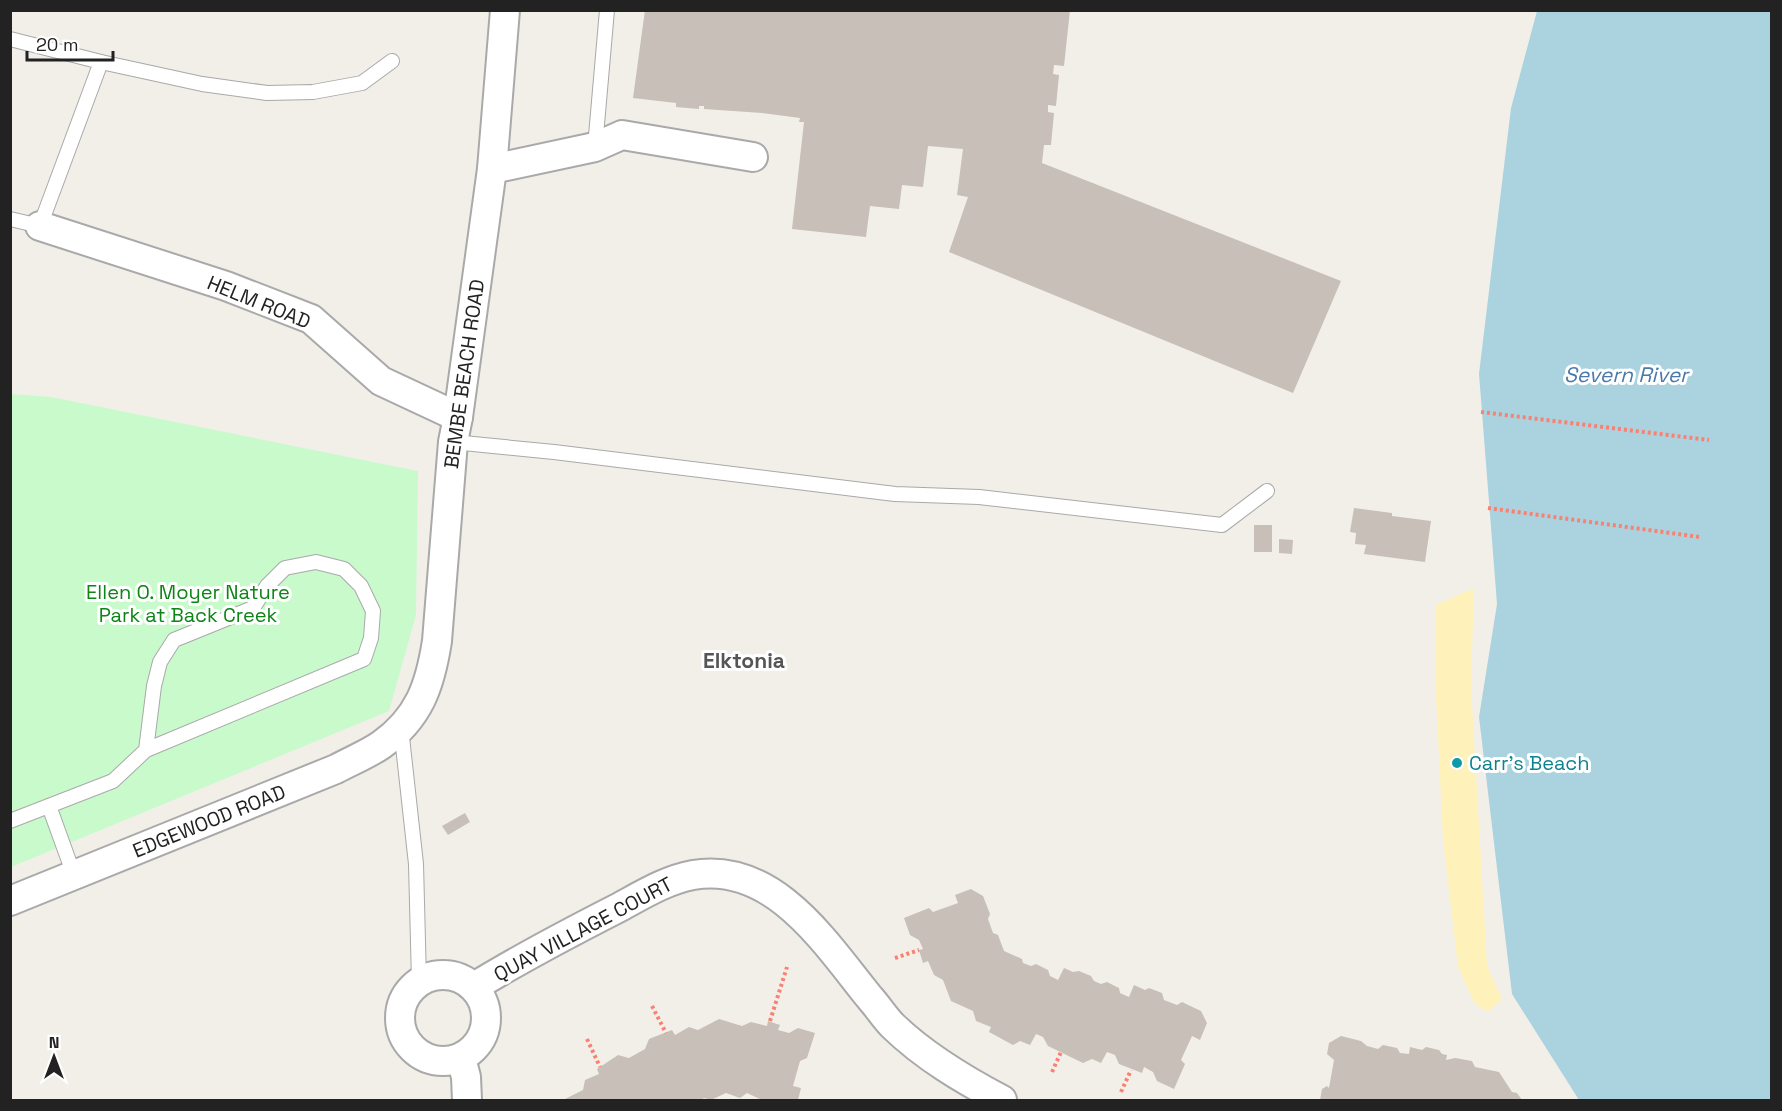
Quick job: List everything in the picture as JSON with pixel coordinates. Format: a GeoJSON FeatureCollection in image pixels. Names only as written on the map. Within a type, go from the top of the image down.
{"type":"FeatureCollection","features":[{"type":"Feature","properties":{"kind":"street","name":"BEMBE BEACH ROAD"},"geometry":{"type":"LineString","coordinates":[[400,728],[419,706],[432,673],[455,430],[492,169],[505,10]]}},
{"type":"Feature","properties":{"kind":"street"},"geometry":{"type":"LineString","coordinates":[[492,169],[595,147],[622,135],[753,158]]}},
{"type":"Feature","properties":{"kind":"street","name":"HELM ROAD"},"geometry":{"type":"LineString","coordinates":[[40,226],[226,286],[311,319],[381,381],[455,430]]}},
{"type":"Feature","properties":{"kind":"street","name":"EDGEWOOD ROAD"},"geometry":{"type":"LineString","coordinates":[[10,901],[336,769],[380,746],[400,728]]}},
{"type":"Feature","properties":{"kind":"street","name":"QUAY VILLAGE COURT"},"geometry":{"type":"LineString","coordinates":[[474,987],[534,950],[669,881],[694,875],[714,874],[741,878],[765,887],[792,909],[819,936],[900,1032],[929,1056],[1002,1101]]}},
{"type":"Feature","properties":{"kind":"street"},"geometry":{"type":"LineString","coordinates":[[438,974],[458,976],[474,987],[486,1005],[487,1026],[478,1045],[461,1058],[445,1062],[429,1060],[415,1052],[404,1039],[399,1023],[400,1007],[408,992],[419,981],[438,974]]}},
{"type":"Feature","properties":{"kind":"street"},"geometry":{"type":"LineString","coordinates":[[461,1058],[466,1077],[467,1101]]}},
{"type":"Feature","properties":{"kind":"lane"},"geometry":{"type":"LineString","coordinates":[[595,147],[607,10]]}},
{"type":"Feature","properties":{"kind":"lane"},"geometry":{"type":"LineString","coordinates":[[10,39],[202,84],[267,93],[313,92],[362,83],[392,61]]}},
{"type":"Feature","properties":{"kind":"lane"},"geometry":{"type":"LineString","coordinates":[[10,219],[40,226],[102,62]]}},
{"type":"Feature","properties":{"kind":"lane"},"geometry":{"type":"LineString","coordinates":[[455,430],[554,452],[895,494],[979,497],[1222,525],[1268,490]]}},
{"type":"Feature","properties":{"kind":"lane"},"geometry":{"type":"LineString","coordinates":[[10,821],[113,781],[146,750],[364,659],[371,638],[373,611],[361,586],[344,569],[316,562],[285,568],[267,586],[253,608],[174,640],[160,662],[154,686],[146,750]]}},
{"type":"Feature","properties":{"kind":"lane"},"geometry":{"type":"LineString","coordinates":[[400,728],[416,864],[419,981]]}},
{"type":"Feature","properties":{"kind":"lane"},"geometry":{"type":"LineString","coordinates":[[49,806],[74,875]]}},
{"type":"Feature","properties":{"kind":"path"},"geometry":{"type":"LineString","coordinates":[[1481,412],[1709,440]]}},
{"type":"Feature","properties":{"kind":"path"},"geometry":{"type":"LineString","coordinates":[[1488,508],[1700,537]]}},
{"type":"Feature","properties":{"kind":"path"},"geometry":{"type":"LineString","coordinates":[[895,958],[919,950]]}},
{"type":"Feature","properties":{"kind":"path"},"geometry":{"type":"LineString","coordinates":[[770,1022],[787,967]]}},
{"type":"Feature","properties":{"kind":"path"},"geometry":{"type":"LineString","coordinates":[[652,1006],[666,1033]]}},
{"type":"Feature","properties":{"kind":"path"},"geometry":{"type":"LineString","coordinates":[[587,1039],[600,1067]]}},
{"type":"Feature","properties":{"kind":"path"},"geometry":{"type":"LineString","coordinates":[[1052,1072],[1061,1052]]}},
{"type":"Feature","properties":{"kind":"path"},"geometry":{"type":"LineString","coordinates":[[1121,1092],[1131,1070]]}},
{"type":"Feature","properties":{"kind":"sand","name":"Carr's Beach"},"geometry":{"type":"Polygon","coordinates":[[[1474,588],[1471,686],[1487,966],[1502,999],[1488,1012],[1474,1003],[1458,967],[1443,840],[1435,675],[1436,605],[1474,588]]]}},
{"type":"Feature","properties":{"kind":"green space","name":"Ellen O. Moyer Nature Park at Back Creek"},"geometry":{"type":"Polygon","coordinates":[[[10,394],[51,397],[418,471],[416,615],[389,711],[11,867],[10,394]]]}},
{"type":"Feature","properties":{"kind":"water","name":"Severn River"},"geometry":{"type":"Polygon","coordinates":[[[1537,11],[1771,11],[1771,1100],[1579,1100],[1512,994],[1479,717],[1497,604],[1479,374],[1511,108],[1537,11]]]}},
{"type":"Feature","properties":{"kind":"building"},"geometry":{"type":"Polygon","coordinates":[[[645,10],[1070,10],[1064,66],[1054,65],[1053,74],[1059,75],[1056,106],[1048,105],[1048,112],[1054,113],[1051,145],[1044,145],[1042,163],[1341,281],[1293,393],[949,252],[968,197],[957,195],[963,149],[928,146],[923,187],[902,185],[899,209],[870,206],[866,237],[792,229],[804,122],[799,122],[800,118],[704,109],[704,106],[699,106],[699,109],[676,107],[676,103],[633,98],[645,10]]]}},
{"type":"Feature","properties":{"kind":"building"},"geometry":{"type":"Polygon","coordinates":[[[1354,508],[1431,521],[1425,562],[1364,554],[1366,545],[1355,544],[1356,533],[1350,532],[1354,508]]]}},
{"type":"Feature","properties":{"kind":"building"},"geometry":{"type":"Polygon","coordinates":[[[1254,525],[1272,525],[1272,552],[1254,552],[1254,525]]]}},
{"type":"Feature","properties":{"kind":"building"},"geometry":{"type":"Polygon","coordinates":[[[1279,539],[1293,540],[1292,554],[1279,553],[1279,539]]]}},
{"type":"Feature","properties":{"kind":"building"},"geometry":{"type":"Polygon","coordinates":[[[465,813],[470,822],[448,835],[442,826],[465,813]]]}},
{"type":"Feature","properties":{"kind":"building"},"geometry":{"type":"Polygon","coordinates":[[[971,889],[983,896],[990,914],[988,919],[993,933],[998,935],[1004,951],[1022,959],[1023,963],[1031,966],[1036,964],[1048,970],[1050,976],[1058,980],[1064,968],[1073,972],[1079,971],[1091,976],[1094,981],[1101,984],[1107,982],[1119,988],[1120,993],[1129,997],[1134,985],[1145,990],[1149,988],[1162,993],[1164,1000],[1177,1005],[1182,1002],[1201,1011],[1207,1023],[1200,1040],[1192,1036],[1181,1060],[1185,1064],[1174,1089],[1157,1081],[1153,1072],[1144,1067],[1142,1073],[1119,1064],[1115,1055],[1107,1052],[1101,1063],[1092,1059],[1083,1063],[1048,1046],[1043,1037],[1036,1034],[1030,1045],[1020,1041],[1013,1045],[989,1032],[991,1027],[976,1021],[973,1011],[951,1001],[943,980],[934,975],[928,961],[923,963],[919,950],[923,949],[919,940],[910,935],[904,918],[929,908],[933,912],[958,903],[955,895],[971,889]]]}},
{"type":"Feature","properties":{"kind":"building"},"geometry":{"type":"Polygon","coordinates":[[[719,1019],[742,1026],[751,1022],[767,1026],[768,1021],[780,1025],[778,1030],[789,1033],[798,1028],[815,1033],[807,1058],[800,1061],[793,1086],[801,1088],[798,1100],[762,1100],[747,1093],[740,1098],[726,1093],[711,1100],[704,1098],[701,1100],[563,1100],[583,1090],[585,1080],[599,1074],[597,1069],[618,1055],[629,1058],[645,1049],[649,1039],[672,1030],[675,1035],[689,1027],[698,1030],[719,1019]]]}},
{"type":"Feature","properties":{"kind":"building"},"geometry":{"type":"Polygon","coordinates":[[[1341,1036],[1361,1041],[1367,1046],[1378,1049],[1383,1045],[1397,1048],[1400,1053],[1409,1054],[1410,1047],[1422,1050],[1426,1047],[1439,1050],[1442,1054],[1447,1055],[1446,1060],[1455,1058],[1472,1061],[1475,1067],[1499,1072],[1512,1092],[1517,1093],[1522,1100],[1320,1100],[1322,1089],[1327,1086],[1329,1088],[1334,1060],[1327,1054],[1329,1043],[1341,1036]]]}},
{"type":"Feature","properties":{"kind":"place","name":"Carr's Beach"},"geometry":{"type":"Point","coordinates":[1457,763]}},
{"type":"Feature","properties":{"kind":"district","name":"Elktonia"},"geometry":{"type":"Point","coordinates":[744,661]}}]}
